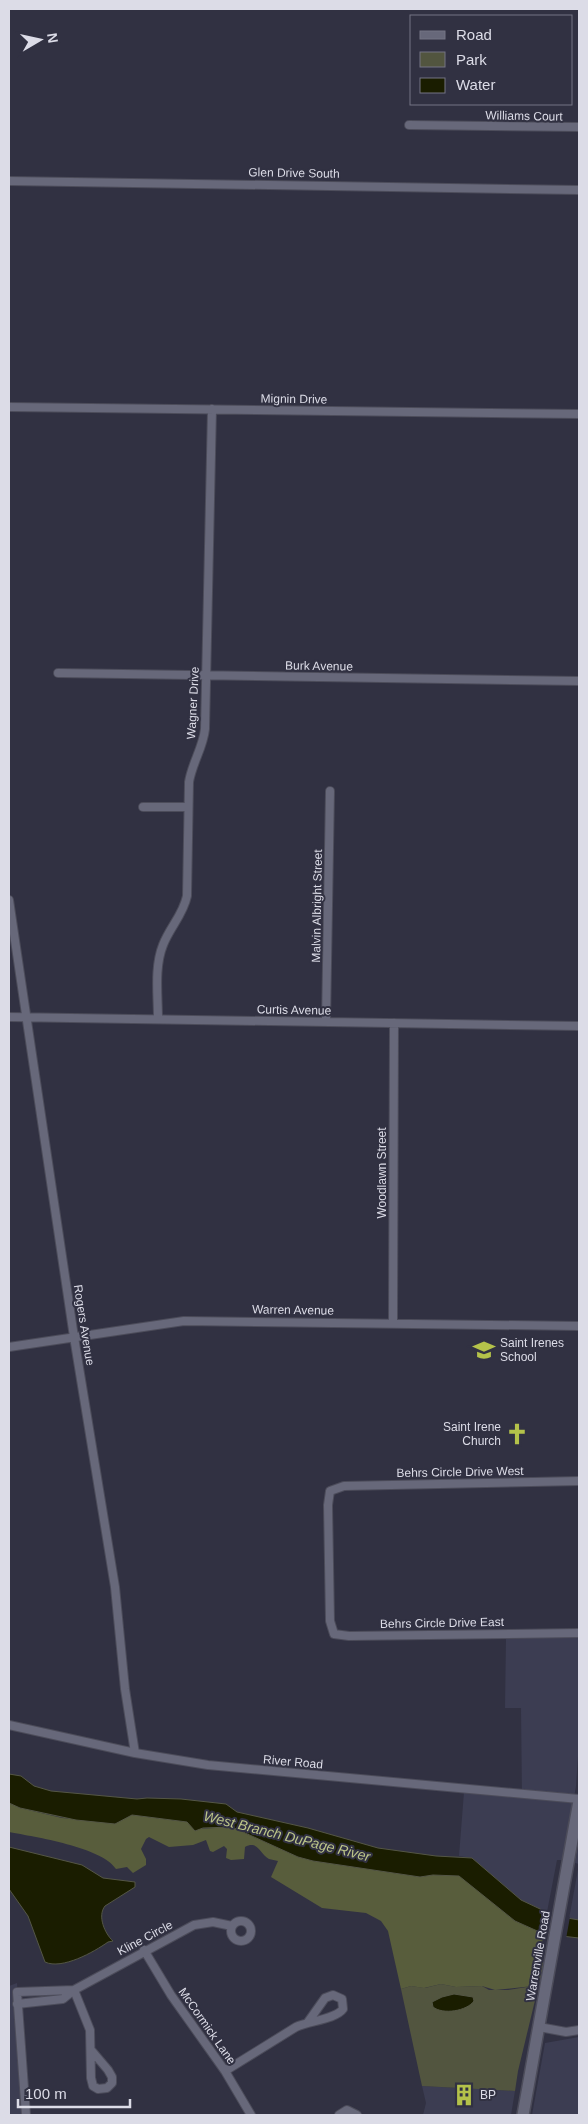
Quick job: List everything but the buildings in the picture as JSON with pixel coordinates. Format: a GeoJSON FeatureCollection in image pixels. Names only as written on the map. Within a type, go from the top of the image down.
{"type":"FeatureCollection","features":[{"type":"Feature","properties":{"kind":"main road","name":"Warrenville Road"},"geometry":{"type":"LineString","coordinates":[[523,2115],[579,1800]]}},
{"type":"Feature","properties":{"kind":"street","name":"Williams Court"},"geometry":{"type":"LineString","coordinates":[[409,125],[579,127]]}},
{"type":"Feature","properties":{"kind":"street","name":"Glen Drive South"},"geometry":{"type":"LineString","coordinates":[[9,180],[579,190]]}},
{"type":"Feature","properties":{"kind":"street","name":"Mignin Drive"},"geometry":{"type":"LineString","coordinates":[[9,407],[579,414]]}},
{"type":"Feature","properties":{"kind":"street","name":"Wagner Drive"},"geometry":{"type":"LineString","coordinates":[[158,1019],[160,956],[166,940],[183,911],[187,896],[190,773],[204,737],[212,409]]}},
{"type":"Feature","properties":{"kind":"street","name":"Burk Avenue"},"geometry":{"type":"LineString","coordinates":[[58,673],[579,681]]}},
{"type":"Feature","properties":{"kind":"street","name":"Malvin Albright Street"},"geometry":{"type":"LineString","coordinates":[[326,1022],[330,791]]}},
{"type":"Feature","properties":{"kind":"street"},"geometry":{"type":"LineString","coordinates":[[143,807],[188,807]]}},
{"type":"Feature","properties":{"kind":"street","name":"Rogers Avenue"},"geometry":{"type":"LineString","coordinates":[[9,900],[74,1337],[115,1587],[125,1689],[135,1753]]}},
{"type":"Feature","properties":{"kind":"street","name":"Curtis Avenue"},"geometry":{"type":"LineString","coordinates":[[9,1017],[579,1026]]}},
{"type":"Feature","properties":{"kind":"street","name":"Woodlawn Street"},"geometry":{"type":"LineString","coordinates":[[393,1323],[394,1023]]}},
{"type":"Feature","properties":{"kind":"street","name":"Warren Avenue"},"geometry":{"type":"LineString","coordinates":[[9,1347],[184,1320],[579,1326]]}},
{"type":"Feature","properties":{"kind":"street","name":"Behrs Circle Drive West"},"geometry":{"type":"LineString","coordinates":[[329,1606],[328,1505],[330,1491],[341,1486],[579,1482]]}},
{"type":"Feature","properties":{"kind":"street","name":"Behrs Circle Drive East"},"geometry":{"type":"LineString","coordinates":[[329,1606],[330,1621],[334,1634],[349,1636],[579,1633]]}},
{"type":"Feature","properties":{"kind":"street","name":"River Road"},"geometry":{"type":"LineString","coordinates":[[9,1725],[135,1753],[208,1764],[579,1800]]}},
{"type":"Feature","properties":{"kind":"street","name":"Kline Circle"},"geometry":{"type":"LineString","coordinates":[[74,1990],[16,1992],[17,2004],[63,1999],[74,1990],[144,1950],[201,1923],[213,1922],[232,1926]]}},
{"type":"Feature","properties":{"kind":"street","name":"McCormick Lane"},"geometry":{"type":"LineString","coordinates":[[144,1950],[171,1995],[225,2071],[251,2115]]}},
{"type":"Feature","properties":{"kind":"street"},"geometry":{"type":"LineString","coordinates":[[74,1990],[89,2027],[92,2082],[98,2090],[107,2088],[112,2083],[111,2073],[91,2050]]}},
{"type":"Feature","properties":{"kind":"street"},"geometry":{"type":"LineString","coordinates":[[225,2071],[308,2022],[339,2014],[344,2009],[342,1999],[333,1995],[325,1998],[308,2022]]}},
{"type":"Feature","properties":{"kind":"street"},"geometry":{"type":"LineString","coordinates":[[17,2004],[26,2115]]}},
{"type":"Feature","properties":{"kind":"street"},"geometry":{"type":"LineString","coordinates":[[539,2027],[566,2032],[579,2030]]}},
{"type":"Feature","properties":{"kind":"street"},"geometry":{"type":"LineString","coordinates":[[339,2115],[347,2110],[357,2115]]}},
{"type":"Feature","properties":{"kind":"shaded area"},"geometry":{"type":"Polygon","coordinates":[[[579,1636],[579,1742],[576,1786],[563,1860],[557,1860],[547,1912],[521,1900],[472,1858],[459,1856],[464,1792],[522,1798],[521,1708],[505,1708],[506,1637],[579,1636]]]}},
{"type":"Feature","properties":{"kind":"shaded area"},"geometry":{"type":"Polygon","coordinates":[[[9,1803],[20,1808],[62,1818],[115,1823],[132,1815],[187,1822],[198,1829],[232,1827],[298,1857],[313,1861],[420,1877],[433,1875],[460,1876],[515,1921],[544,1934],[533,1986],[495,1990],[482,1986],[456,1987],[441,1984],[424,1988],[411,1986],[401,1989],[388,1931],[381,1921],[366,1913],[322,1908],[271,1877],[278,1861],[266,1857],[256,1846],[249,1845],[245,1847],[244,1859],[231,1860],[226,1858],[227,1849],[224,1846],[213,1852],[210,1851],[206,1840],[193,1845],[169,1847],[149,1837],[141,1849],[146,1859],[146,1865],[133,1873],[127,1867],[116,1869],[108,1861],[83,1849],[51,1840],[9,1832],[9,1803]]]}},
{"type":"Feature","properties":{"kind":"shaded area"},"geometry":{"type":"Polygon","coordinates":[[[579,1841],[579,1864],[575,1863],[579,1841]]]}},
{"type":"Feature","properties":{"kind":"shaded area"},"geometry":{"type":"Polygon","coordinates":[[[579,1864],[579,1920],[569,1919],[579,1864]]]}},
{"type":"Feature","properties":{"kind":"shaded area"},"geometry":{"type":"Polygon","coordinates":[[[17,1983],[27,2115],[9,2115],[9,1986],[17,1983]]]}},
{"type":"Feature","properties":{"kind":"shaded area"},"geometry":{"type":"Polygon","coordinates":[[[579,2037],[579,2115],[532,2115],[545,2043],[579,2037]]]}},
{"type":"Feature","properties":{"kind":"shaded area"},"geometry":{"type":"Polygon","coordinates":[[[422,2086],[515,2091],[511,2115],[423,2115],[426,2103],[422,2086]]]}},
{"type":"Feature","properties":{"kind":"green space"},"geometry":{"type":"Polygon","coordinates":[[[539,1962],[544,1963],[515,2091],[422,2086],[401,1989],[411,1986],[425,1988],[441,1984],[456,1987],[482,1986],[489,1990],[508,1990],[533,1986],[539,1962]]]}},
{"type":"Feature","properties":{"kind":"water","name":"West Branch DuPage River"},"geometry":{"type":"Polygon","coordinates":[[[9,1774],[21,1776],[34,1786],[51,1791],[137,1799],[181,1799],[226,1804],[237,1812],[308,1828],[378,1848],[436,1856],[472,1858],[521,1900],[555,1916],[579,1920],[579,1938],[544,1934],[515,1921],[459,1876],[433,1875],[420,1877],[313,1861],[298,1857],[232,1827],[203,1828],[195,1831],[187,1822],[132,1815],[115,1824],[76,1820],[20,1808],[9,1803],[9,1774]]]}},
{"type":"Feature","properties":{"kind":"water"},"geometry":{"type":"Polygon","coordinates":[[[9,1847],[82,1865],[103,1878],[135,1882],[135,1887],[105,1906],[103,1910],[103,1925],[113,1941],[69,1962],[52,1964],[45,1962],[28,1916],[9,1889],[9,1847]]]}},
{"type":"Feature","properties":{"kind":"water"},"geometry":{"type":"Polygon","coordinates":[[[454,1994],[473,1997],[474,2001],[466,2007],[455,2011],[443,2011],[433,2007],[432,2002],[454,1994]]]}},
{"type":"Feature","properties":{"kind":"pier"},"geometry":{"type":"Polygon","coordinates":[[[548,1910],[570,1917],[566,1939],[543,1936],[548,1910]]]}},
{"type":"Feature","properties":{"kind":"place","name":"Saint Irenes School"},"geometry":{"type":"Point","coordinates":[484,1350]}},
{"type":"Feature","properties":{"kind":"place","name":"Saint Irene Church"},"geometry":{"type":"Point","coordinates":[517,1434]}},
{"type":"Feature","properties":{"kind":"place","name":"BP"},"geometry":{"type":"Point","coordinates":[464,2095]}}]}
